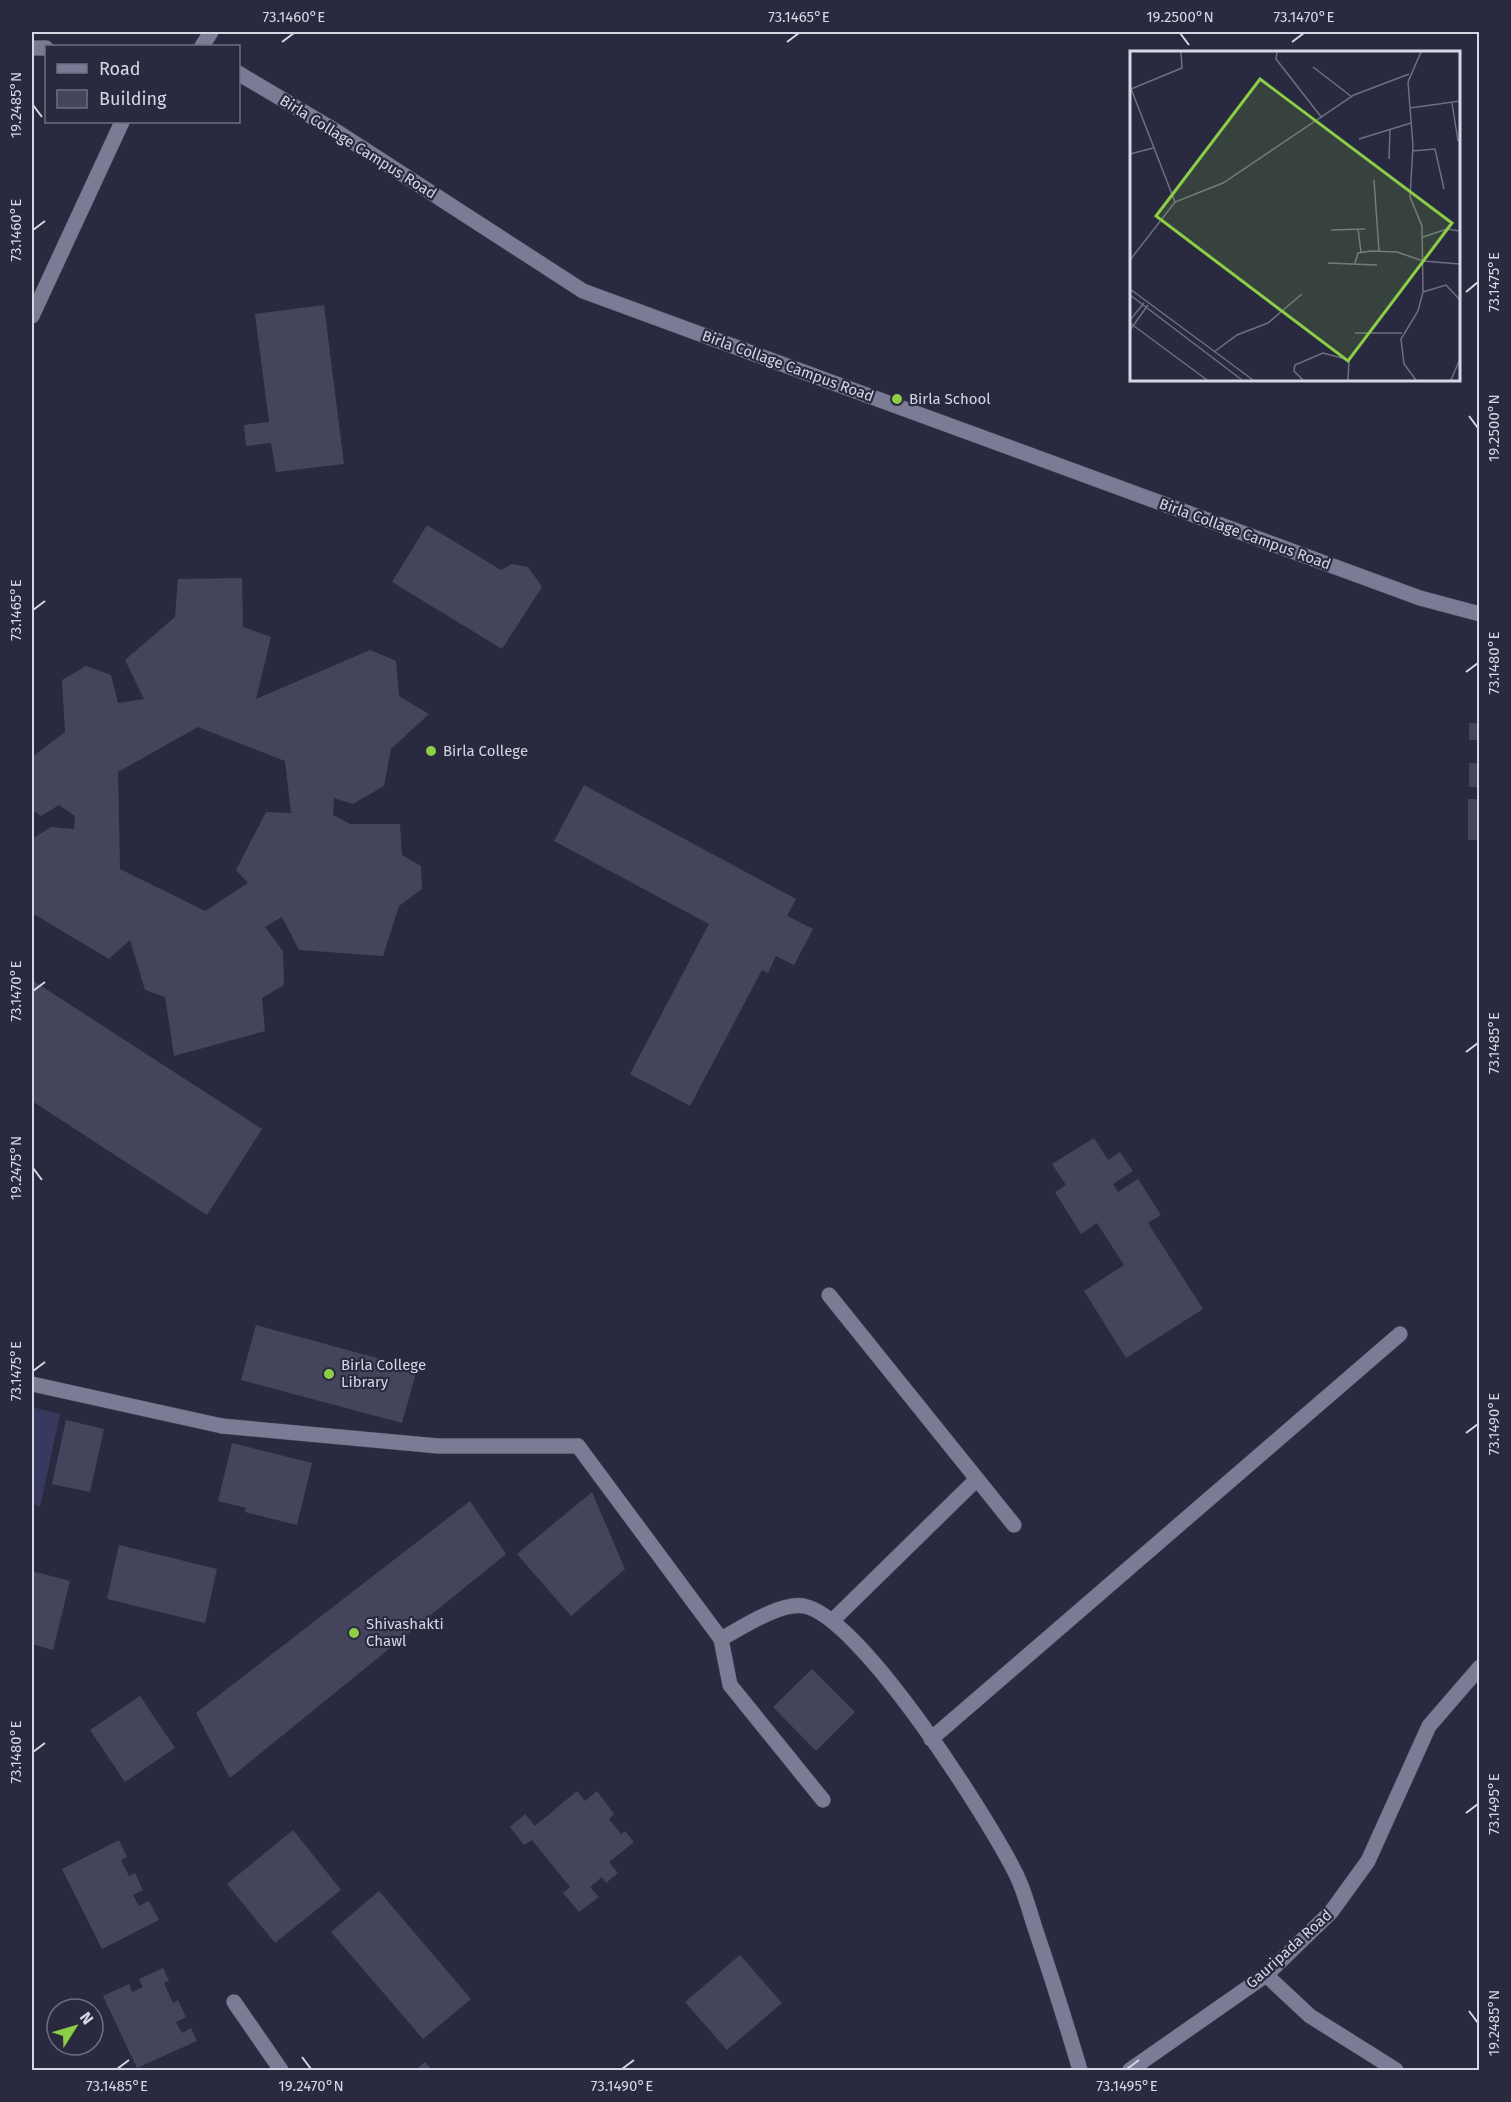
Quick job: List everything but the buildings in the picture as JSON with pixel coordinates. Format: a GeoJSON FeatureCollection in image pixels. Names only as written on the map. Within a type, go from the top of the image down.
{"type":"FeatureCollection","features":[{"type":"Feature","properties":{"kind":"street"},"geometry":{"type":"LineString","coordinates":[[203,45],[211,32]]}},
{"type":"Feature","properties":{"kind":"street","name":"Birla Collage Campus Road"},"geometry":{"type":"LineString","coordinates":[[240,74],[339,133],[583,291],[1420,598],[1479,614]]}},
{"type":"Feature","properties":{"kind":"street"},"geometry":{"type":"LineString","coordinates":[[32,316],[122,123]]}},
{"type":"Feature","properties":{"kind":"street"},"geometry":{"type":"LineString","coordinates":[[829,1295],[1014,1525]]}},
{"type":"Feature","properties":{"kind":"street"},"geometry":{"type":"LineString","coordinates":[[931,1739],[1400,1334]]}},
{"type":"Feature","properties":{"kind":"street"},"geometry":{"type":"LineString","coordinates":[[32,1384],[222,1426],[438,1446],[578,1446],[721,1639],[730,1685],[823,1800]]}},
{"type":"Feature","properties":{"kind":"street"},"geometry":{"type":"LineString","coordinates":[[833,1620],[977,1479]]}},
{"type":"Feature","properties":{"kind":"street"},"geometry":{"type":"LineString","coordinates":[[721,1639],[766,1613],[803,1606],[833,1620],[893,1685],[963,1784],[1016,1874],[1059,1997],[1080,2070]]}},
{"type":"Feature","properties":{"kind":"street","name":"Gauripada Road"},"geometry":{"type":"LineString","coordinates":[[1130,2070],[1266,1975],[1332,1912],[1368,1861],[1429,1726],[1479,1667]]}},
{"type":"Feature","properties":{"kind":"street"},"geometry":{"type":"LineString","coordinates":[[1266,1975],[1310,2016],[1396,2070]]}},
{"type":"Feature","properties":{"kind":"street"},"geometry":{"type":"LineString","coordinates":[[234,2002],[281,2070]]}},
{"type":"Feature","properties":{"kind":"shaded area"},"geometry":{"type":"Polygon","coordinates":[[[32,1407],[60,1414],[40,1507],[32,1504],[32,1407]]]}},
{"type":"Feature","properties":{"kind":"place","name":"Birla School"},"geometry":{"type":"Point","coordinates":[897,399]}},
{"type":"Feature","properties":{"kind":"place","name":"Birla College"},"geometry":{"type":"Point","coordinates":[431,751]}},
{"type":"Feature","properties":{"kind":"place","name":"Birla College Library"},"geometry":{"type":"Point","coordinates":[329,1374]}},
{"type":"Feature","properties":{"kind":"place","name":"Shivashakti Chawl"},"geometry":{"type":"Point","coordinates":[354,1633]}}]}
